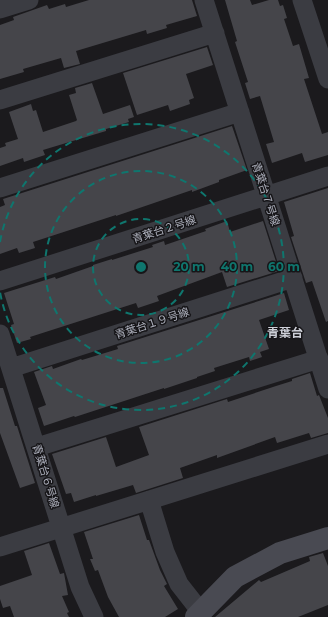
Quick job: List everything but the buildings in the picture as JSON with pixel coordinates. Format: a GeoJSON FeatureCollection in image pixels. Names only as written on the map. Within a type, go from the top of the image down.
{"type":"FeatureCollection","features":[{"type":"Feature","properties":{"kind":"street"},"geometry":{"type":"LineString","coordinates":[[0,9],[29,0]]}},
{"type":"Feature","properties":{"kind":"street","name":"青葉台７号線"},"geometry":{"type":"LineString","coordinates":[[204,0],[328,389]]}},
{"type":"Feature","properties":{"kind":"street"},"geometry":{"type":"LineString","coordinates":[[302,0],[328,79]]}},
{"type":"Feature","properties":{"kind":"street"},"geometry":{"type":"LineString","coordinates":[[0,100],[215,33]]}},
{"type":"Feature","properties":{"kind":"street"},"geometry":{"type":"LineString","coordinates":[[0,188],[240,112]]}},
{"type":"Feature","properties":{"kind":"street","name":"青葉台２号線"},"geometry":{"type":"LineString","coordinates":[[0,281],[328,176]]}},
{"type":"Feature","properties":{"kind":"street","name":"青葉台１９号線"},"geometry":{"type":"LineString","coordinates":[[11,368],[293,278]]}},
{"type":"Feature","properties":{"kind":"street","name":"青葉台６号線"},"geometry":{"type":"LineString","coordinates":[[0,334],[37,447],[80,587],[94,617]]}},
{"type":"Feature","properties":{"kind":"street"},"geometry":{"type":"LineString","coordinates":[[37,447],[319,359]]}},
{"type":"Feature","properties":{"kind":"street"},"geometry":{"type":"LineString","coordinates":[[0,547],[328,444]]}},
{"type":"Feature","properties":{"kind":"street"},"geometry":{"type":"LineString","coordinates":[[149,500],[164,552],[179,584],[198,615],[234,577],[280,553],[328,538]]}},
{"type":"Feature","properties":{"kind":"district","name":"青葉台"},"geometry":{"type":"Point","coordinates":[285,332]}}]}
